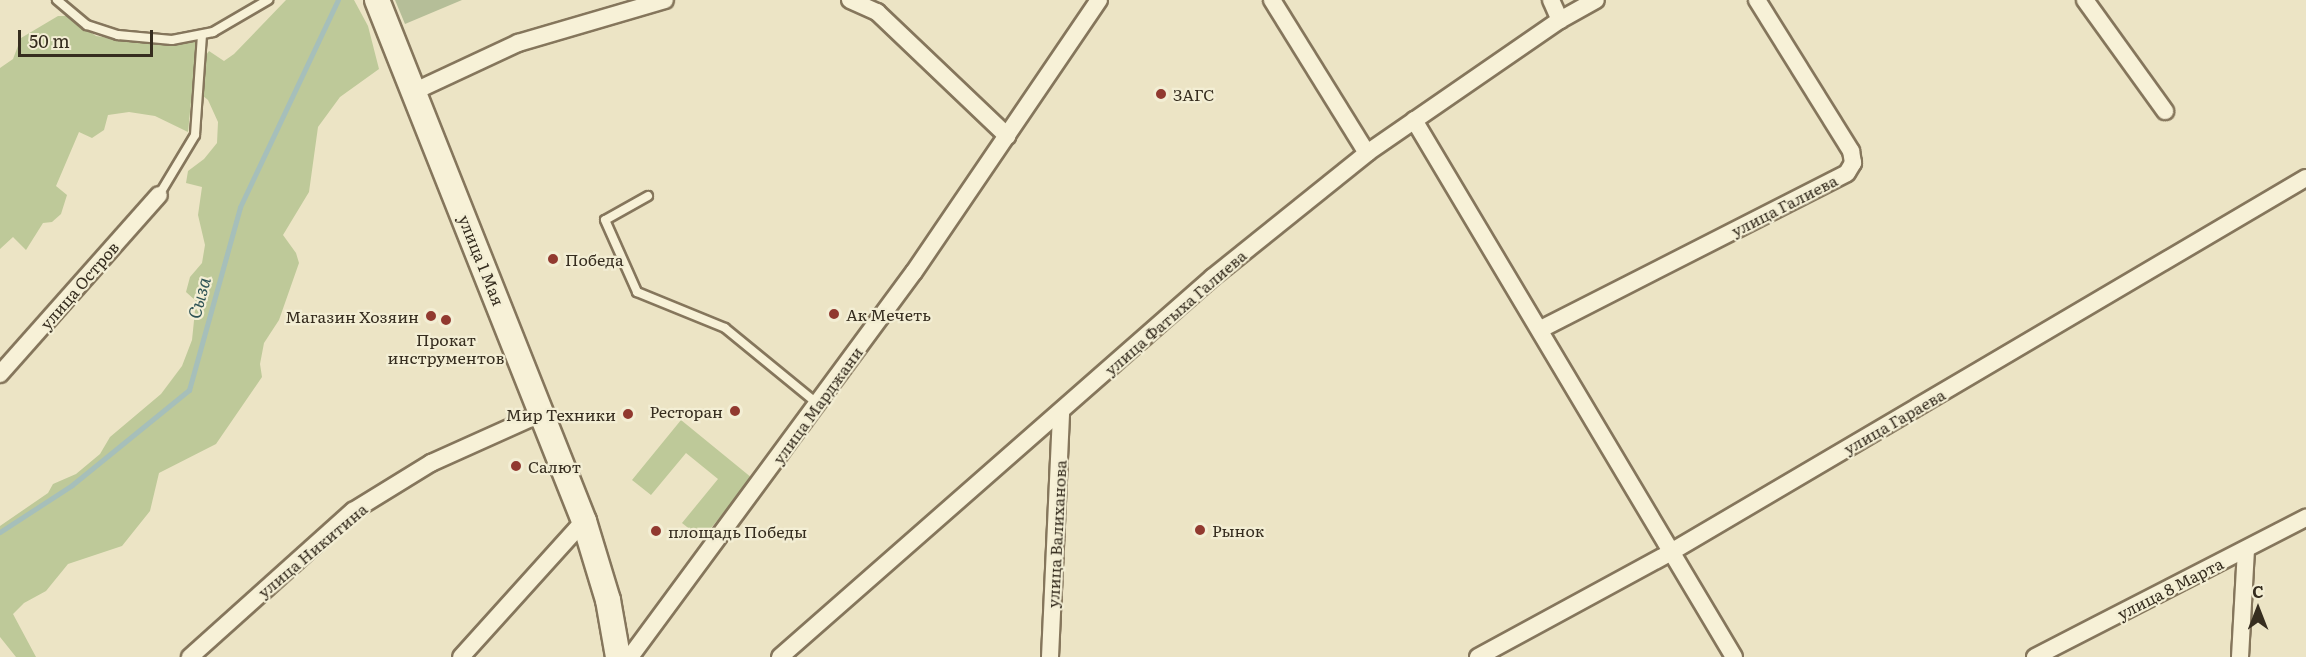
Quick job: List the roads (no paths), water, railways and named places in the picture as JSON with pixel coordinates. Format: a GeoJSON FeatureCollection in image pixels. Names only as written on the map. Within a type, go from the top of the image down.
{"type":"FeatureCollection","features":[{"type":"Feature","properties":{"kind":"main road","name":"улица 1 Мая"},"geometry":{"type":"LineString","coordinates":[[376,0],[415,91],[584,521],[608,600],[618,657]]}},
{"type":"Feature","properties":{"kind":"street"},"geometry":{"type":"LineString","coordinates":[[415,91],[518,43],[665,0]]}},
{"type":"Feature","properties":{"kind":"street"},"geometry":{"type":"LineString","coordinates":[[850,0],[877,12],[1007,136]]}},
{"type":"Feature","properties":{"kind":"street","name":"улица Марджани"},"geometry":{"type":"LineString","coordinates":[[630,657],[818,404],[1100,0]]}},
{"type":"Feature","properties":{"kind":"street"},"geometry":{"type":"LineString","coordinates":[[1272,0],[1367,153]]}},
{"type":"Feature","properties":{"kind":"street"},"geometry":{"type":"LineString","coordinates":[[1551,0],[1560,20]]}},
{"type":"Feature","properties":{"kind":"street","name":"улица Фатыха Галиева"},"geometry":{"type":"LineString","coordinates":[[780,657],[1213,277],[1367,153],[1560,20],[1596,0]]}},
{"type":"Feature","properties":{"kind":"street","name":"улица Галиева"},"geometry":{"type":"LineString","coordinates":[[1541,329],[1847,173],[1853,163],[1851,151],[1757,0]]}},
{"type":"Feature","properties":{"kind":"street"},"geometry":{"type":"LineString","coordinates":[[2085,0],[2164,111]]}},
{"type":"Feature","properties":{"kind":"street"},"geometry":{"type":"LineString","coordinates":[[1414,120],[1541,329],[1734,657]]}},
{"type":"Feature","properties":{"kind":"street","name":"улица Гараева"},"geometry":{"type":"LineString","coordinates":[[1478,657],[1671,552],[2306,178]]}},
{"type":"Feature","properties":{"kind":"street","name":"улица Остров"},"geometry":{"type":"LineString","coordinates":[[0,374],[159,195]]}},
{"type":"Feature","properties":{"kind":"street","name":"улица Валиханова"},"geometry":{"type":"LineString","coordinates":[[1050,657],[1061,412]]}},
{"type":"Feature","properties":{"kind":"street","name":"улица Никитина"},"geometry":{"type":"LineString","coordinates":[[190,657],[353,511],[431,463],[542,413]]}},
{"type":"Feature","properties":{"kind":"street","name":"улица 8 Марта"},"geometry":{"type":"LineString","coordinates":[[2035,657],[2306,518]]}},
{"type":"Feature","properties":{"kind":"street"},"geometry":{"type":"LineString","coordinates":[[461,657],[584,521]]}},
{"type":"Feature","properties":{"kind":"street"},"geometry":{"type":"LineString","coordinates":[[2240,657],[2246,549]]}},
{"type":"Feature","properties":{"kind":"lane"},"geometry":{"type":"LineString","coordinates":[[57,0],[87,25],[118,35],[172,40],[202,35],[254,11],[268,0]]}},
{"type":"Feature","properties":{"kind":"lane"},"geometry":{"type":"LineString","coordinates":[[159,195],[195,135],[202,35]]}},
{"type":"Feature","properties":{"kind":"lane"},"geometry":{"type":"LineString","coordinates":[[648,196],[605,220],[637,292],[725,328],[818,404]]}},
{"type":"Feature","properties":{"kind":"waterway","name":"Сыза"},"geometry":{"type":"LineString","coordinates":[[0,532],[72,485],[189,390],[240,207],[338,0]]}},
{"type":"Feature","properties":{"kind":"place","name":"ЗАГС"},"geometry":{"type":"Point","coordinates":[1161,94]}},
{"type":"Feature","properties":{"kind":"place","name":"Победа"},"geometry":{"type":"Point","coordinates":[553,259]}},
{"type":"Feature","properties":{"kind":"place","name":"Ак Мечеть"},"geometry":{"type":"Point","coordinates":[834,314]}},
{"type":"Feature","properties":{"kind":"place","name":"Магазин Хозяин"},"geometry":{"type":"Point","coordinates":[431,316]}},
{"type":"Feature","properties":{"kind":"place","name":"Прокат инструментов"},"geometry":{"type":"Point","coordinates":[446,320]}},
{"type":"Feature","properties":{"kind":"place","name":"Ресторан"},"geometry":{"type":"Point","coordinates":[735,411]}},
{"type":"Feature","properties":{"kind":"place","name":"Мир Техники"},"geometry":{"type":"Point","coordinates":[628,414]}},
{"type":"Feature","properties":{"kind":"place","name":"Салют"},"geometry":{"type":"Point","coordinates":[516,466]}},
{"type":"Feature","properties":{"kind":"place","name":"Рынок"},"geometry":{"type":"Point","coordinates":[1200,530]}},
{"type":"Feature","properties":{"kind":"place","name":"площадь Победы"},"geometry":{"type":"Point","coordinates":[656,531]}}]}
